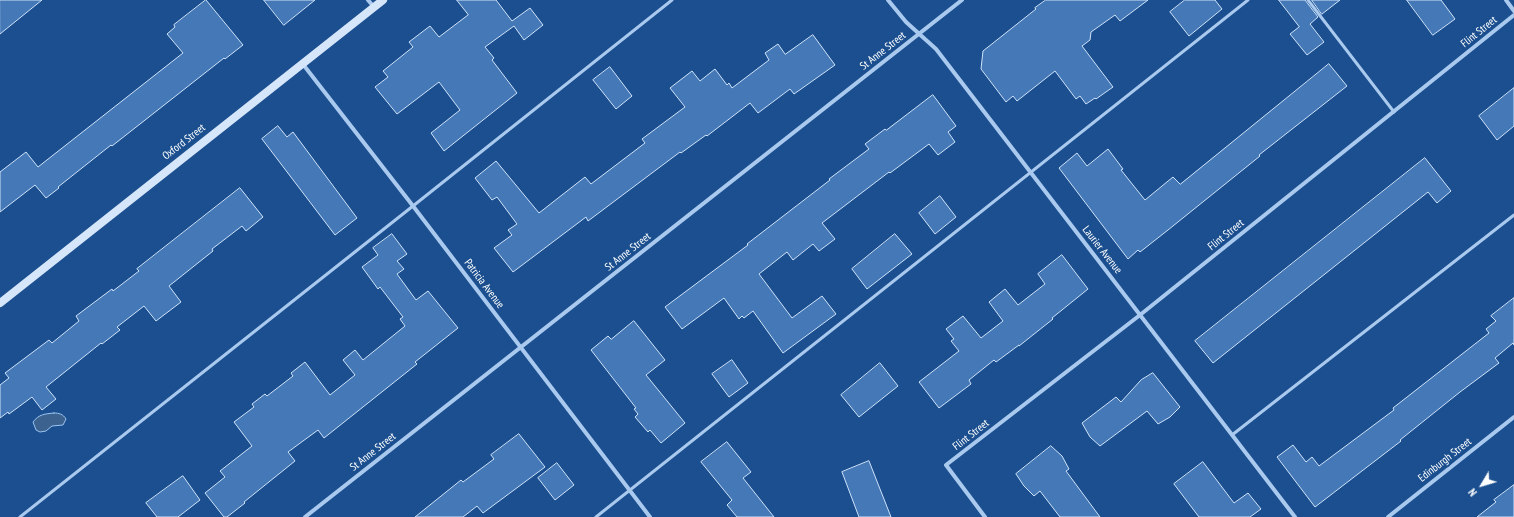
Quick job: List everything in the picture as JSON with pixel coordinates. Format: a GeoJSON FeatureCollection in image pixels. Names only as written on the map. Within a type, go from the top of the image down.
{"type":"FeatureCollection","features":[{"type":"Feature","properties":{"kind":"main road","name":"Oxford Street"},"geometry":{"type":"LineString","coordinates":[[0,303],[383,0]]}},
{"type":"Feature","properties":{"kind":"street"},"geometry":{"type":"LineString","coordinates":[[368,0],[374,7]]}},
{"type":"Feature","properties":{"kind":"street","name":"Laurier Avenue"},"geometry":{"type":"LineString","coordinates":[[888,0],[906,22],[936,49],[1295,517]]}},
{"type":"Feature","properties":{"kind":"street","name":"St Anne Street"},"geometry":{"type":"LineString","coordinates":[[305,517],[962,0]]}},
{"type":"Feature","properties":{"kind":"street"},"geometry":{"type":"LineString","coordinates":[[1506,0],[1514,11]]}},
{"type":"Feature","properties":{"kind":"street","name":"Flint Street"},"geometry":{"type":"LineString","coordinates":[[985,517],[946,466],[1140,315],[1514,15]]}},
{"type":"Feature","properties":{"kind":"street","name":"Patricia Avenue"},"geometry":{"type":"LineString","coordinates":[[302,63],[650,517]]}},
{"type":"Feature","properties":{"kind":"street","name":"Edinburgh Street"},"geometry":{"type":"LineString","coordinates":[[1388,517],[1514,417]]}},
{"type":"Feature","properties":{"kind":"lane"},"geometry":{"type":"LineString","coordinates":[[20,517],[672,0]]}},
{"type":"Feature","properties":{"kind":"lane"},"geometry":{"type":"LineString","coordinates":[[596,517],[1248,0]]}},
{"type":"Feature","properties":{"kind":"lane"},"geometry":{"type":"LineString","coordinates":[[1308,0],[1394,112]]}},
{"type":"Feature","properties":{"kind":"lane"},"geometry":{"type":"LineString","coordinates":[[1232,436],[1514,215]]}},
{"type":"Feature","properties":{"kind":"water"},"geometry":{"type":"Polygon","coordinates":[[[54,413],[61,414],[65,417],[66,419],[63,425],[52,426],[46,431],[40,432],[36,430],[33,422],[35,419],[42,415],[54,413]]]}},
{"type":"Feature","properties":{"kind":"building"},"geometry":{"type":"Polygon","coordinates":[[[0,0],[42,0],[0,34],[0,0]]]}},
{"type":"Feature","properties":{"kind":"building"},"geometry":{"type":"Polygon","coordinates":[[[206,0],[243,45],[225,59],[224,58],[112,146],[111,145],[46,198],[35,185],[0,212],[0,172],[26,152],[38,167],[183,53],[167,34],[175,27],[174,25],[206,0]]]}},
{"type":"Feature","properties":{"kind":"building"},"geometry":{"type":"Polygon","coordinates":[[[264,0],[315,0],[284,25],[264,0]]]}},
{"type":"Feature","properties":{"kind":"building"},"geometry":{"type":"Polygon","coordinates":[[[457,0],[496,0],[512,21],[530,8],[543,25],[524,40],[514,26],[485,47],[494,58],[492,60],[517,93],[444,151],[431,133],[460,110],[439,82],[397,114],[375,87],[388,77],[383,71],[413,47],[409,42],[430,26],[439,37],[468,15],[457,0]]]}},
{"type":"Feature","properties":{"kind":"building"},"geometry":{"type":"Polygon","coordinates":[[[1046,0],[1148,0],[1120,21],[1115,15],[1091,32],[1090,40],[1082,46],[1113,87],[1086,104],[1080,96],[1076,99],[1055,71],[1017,101],[1013,96],[1006,102],[981,69],[983,51],[1046,0]]]}},
{"type":"Feature","properties":{"kind":"building"},"geometry":{"type":"Polygon","coordinates":[[[1185,0],[1215,0],[1222,9],[1189,36],[1170,12],[1185,0]]]}},
{"type":"Feature","properties":{"kind":"building"},"geometry":{"type":"Polygon","coordinates":[[[1279,0],[1305,0],[1318,17],[1310,24],[1324,42],[1307,55],[1290,34],[1299,27],[1279,0]]]}},
{"type":"Feature","properties":{"kind":"building"},"geometry":{"type":"Polygon","coordinates":[[[1312,0],[1340,0],[1322,14],[1312,0]]]}},
{"type":"Feature","properties":{"kind":"building"},"geometry":{"type":"Polygon","coordinates":[[[1407,0],[1441,0],[1455,19],[1433,35],[1407,0]]]}},
{"type":"Feature","properties":{"kind":"building"},"geometry":{"type":"Polygon","coordinates":[[[813,35],[835,65],[794,94],[790,89],[758,113],[750,103],[707,136],[706,135],[681,153],[680,152],[588,221],[586,217],[513,272],[494,248],[512,235],[508,230],[517,224],[497,197],[492,200],[475,178],[496,161],[539,213],[585,177],[591,184],[645,143],[642,139],[685,107],[670,88],[692,71],[700,81],[715,69],[727,85],[729,83],[732,88],[769,60],[765,53],[778,44],[785,54],[813,35]]]}},
{"type":"Feature","properties":{"kind":"building"},"geometry":{"type":"Polygon","coordinates":[[[1329,64],[1347,86],[1259,155],[1260,156],[1168,230],[1140,252],[1138,250],[1128,259],[1059,168],[1077,153],[1087,166],[1108,149],[1123,169],[1121,170],[1145,200],[1173,177],[1180,184],[1329,64]]]}},
{"type":"Feature","properties":{"kind":"building"},"geometry":{"type":"Polygon","coordinates":[[[610,67],[632,96],[616,109],[593,80],[610,67]]]}},
{"type":"Feature","properties":{"kind":"building"},"geometry":{"type":"Polygon","coordinates":[[[1514,88],[1514,126],[1497,140],[1479,116],[1514,88]]]}},
{"type":"Feature","properties":{"kind":"building"},"geometry":{"type":"Polygon","coordinates":[[[933,95],[956,126],[948,132],[955,142],[938,155],[929,144],[890,173],[889,172],[822,223],[835,239],[819,251],[813,244],[793,260],[787,252],[759,274],[792,318],[822,296],[836,314],[783,353],[753,311],[744,318],[742,316],[739,319],[724,298],[682,329],[665,307],[748,245],[747,244],[869,149],[865,144],[933,95]]]}},
{"type":"Feature","properties":{"kind":"building"},"geometry":{"type":"Polygon","coordinates":[[[278,126],[287,137],[293,132],[357,218],[335,235],[262,139],[278,126]]]}},
{"type":"Feature","properties":{"kind":"building"},"geometry":{"type":"Polygon","coordinates":[[[1425,158],[1451,191],[1437,203],[1428,192],[1213,363],[1195,341],[1425,158]]]}},
{"type":"Feature","properties":{"kind":"building"},"geometry":{"type":"Polygon","coordinates":[[[240,188],[263,217],[246,231],[242,226],[212,249],[213,251],[169,286],[181,302],[156,321],[144,306],[117,327],[120,330],[102,344],[101,343],[46,387],[56,399],[42,410],[32,397],[9,414],[8,412],[0,418],[0,385],[9,378],[5,373],[49,340],[52,343],[79,321],[76,316],[139,271],[137,269],[240,188]]]}},
{"type":"Feature","properties":{"kind":"building"},"geometry":{"type":"Polygon","coordinates":[[[940,196],[956,217],[935,234],[919,213],[940,196]]]}},
{"type":"Feature","properties":{"kind":"building"},"geometry":{"type":"Polygon","coordinates":[[[392,234],[407,254],[397,261],[404,269],[397,274],[416,300],[428,291],[458,328],[415,362],[417,364],[324,438],[318,430],[288,452],[295,461],[244,502],[245,503],[227,517],[224,517],[205,493],[225,477],[220,471],[252,446],[234,422],[254,407],[252,404],[265,394],[267,396],[293,376],[291,373],[305,362],[330,395],[355,375],[343,360],[355,350],[363,360],[405,326],[400,319],[403,317],[380,287],[378,289],[362,267],[378,255],[373,248],[392,234]]]}},
{"type":"Feature","properties":{"kind":"building"},"geometry":{"type":"Polygon","coordinates":[[[895,234],[912,254],[867,289],[852,269],[895,234]]]}},
{"type":"Feature","properties":{"kind":"building"},"geometry":{"type":"Polygon","coordinates":[[[1062,255],[1088,289],[1019,346],[996,362],[994,360],[969,380],[971,384],[939,408],[919,382],[959,351],[951,341],[954,339],[946,329],[963,316],[981,338],[1003,321],[989,302],[1005,289],[1018,305],[1045,284],[1038,274],[1062,255]]]}},
{"type":"Feature","properties":{"kind":"building"},"geometry":{"type":"Polygon","coordinates":[[[1514,298],[1514,345],[1513,343],[1495,358],[1499,363],[1315,507],[1277,457],[1293,445],[1306,462],[1312,457],[1319,466],[1394,410],[1393,408],[1489,333],[1486,329],[1496,321],[1491,316],[1514,298]]]}},
{"type":"Feature","properties":{"kind":"building"},"geometry":{"type":"Polygon","coordinates":[[[634,321],[665,360],[646,375],[685,423],[661,443],[650,430],[648,432],[635,417],[638,414],[634,409],[636,408],[591,350],[608,336],[611,339],[634,321]]]}},
{"type":"Feature","properties":{"kind":"building"},"geometry":{"type":"Polygon","coordinates":[[[732,360],[748,383],[729,397],[712,374],[732,360]]]}},
{"type":"Feature","properties":{"kind":"building"},"geometry":{"type":"Polygon","coordinates":[[[880,363],[898,386],[859,417],[841,395],[880,363]]]}},
{"type":"Feature","properties":{"kind":"building"},"geometry":{"type":"Polygon","coordinates":[[[1153,373],[1180,407],[1170,417],[1158,424],[1147,411],[1100,446],[1090,437],[1082,423],[1116,397],[1121,402],[1141,380],[1153,373]]]}},
{"type":"Feature","properties":{"kind":"building"},"geometry":{"type":"Polygon","coordinates":[[[519,434],[545,467],[483,513],[477,506],[463,517],[415,517],[461,480],[463,482],[494,459],[491,455],[519,434]]]}},
{"type":"Feature","properties":{"kind":"building"},"geometry":{"type":"Polygon","coordinates":[[[727,442],[751,472],[743,478],[774,517],[737,517],[727,505],[732,500],[701,462],[727,442]]]}},
{"type":"Feature","properties":{"kind":"building"},"geometry":{"type":"Polygon","coordinates":[[[1051,446],[1062,456],[1069,469],[1066,471],[1100,517],[1060,517],[1040,491],[1034,496],[1024,486],[1016,474],[1051,446]]]}},
{"type":"Feature","properties":{"kind":"building"},"geometry":{"type":"Polygon","coordinates":[[[869,461],[891,517],[859,517],[842,472],[869,461]]]}},
{"type":"Feature","properties":{"kind":"building"},"geometry":{"type":"Polygon","coordinates":[[[1203,462],[1234,503],[1248,493],[1261,509],[1250,517],[1199,517],[1174,484],[1203,462]]]}},
{"type":"Feature","properties":{"kind":"building"},"geometry":{"type":"Polygon","coordinates":[[[557,463],[574,485],[555,500],[538,478],[557,463]]]}},
{"type":"Feature","properties":{"kind":"building"},"geometry":{"type":"Polygon","coordinates":[[[183,476],[200,500],[178,517],[157,517],[146,503],[183,476]]]}},
{"type":"Feature","properties":{"kind":"building"},"geometry":{"type":"Polygon","coordinates":[[[1514,485],[1514,517],[1477,517],[1496,502],[1494,500],[1514,485]]]}}]}
